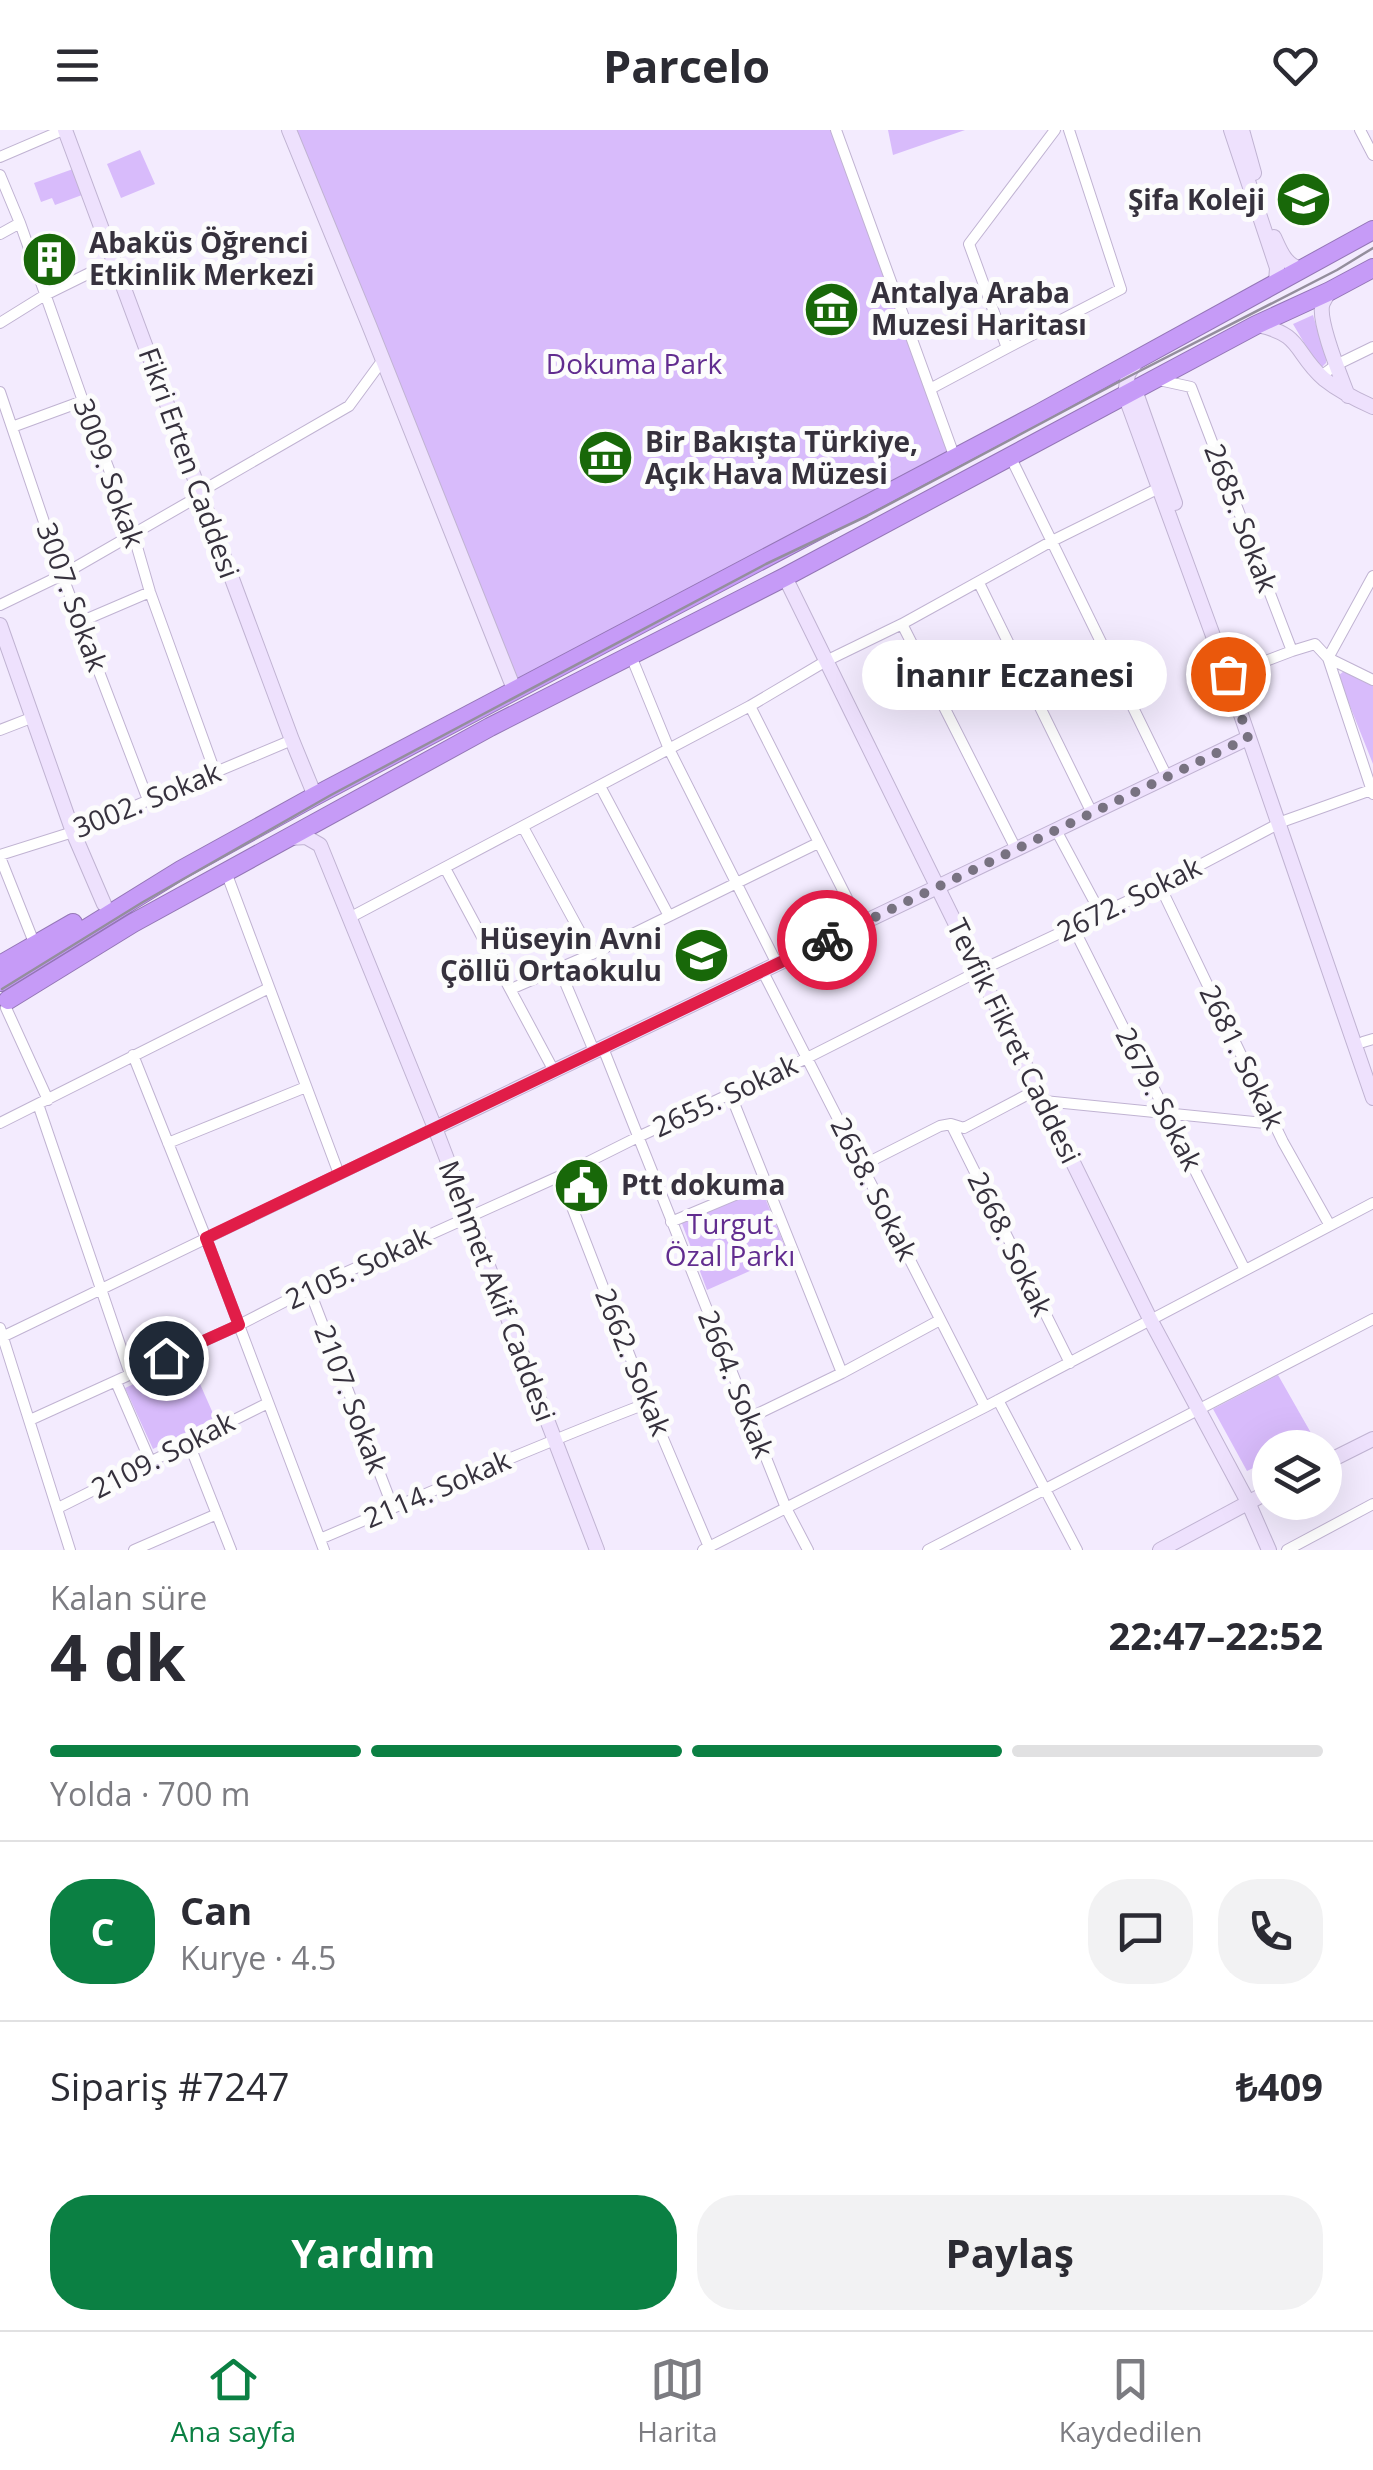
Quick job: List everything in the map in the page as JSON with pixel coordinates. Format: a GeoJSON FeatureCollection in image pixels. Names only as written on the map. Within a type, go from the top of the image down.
{"type":"FeatureCollection","features":[{"type":"Feature","properties":{"kind":"highway"},"geometry":{"type":"LineString","coordinates":[[0,965],[104,904],[181,870],[514,689],[1138,360],[1373,230]]}},
{"type":"Feature","properties":{"kind":"highway"},"geometry":{"type":"LineString","coordinates":[[4,1000],[141,927],[178,898],[284,838],[490,727],[784,577],[1256,324],[1330,292],[1373,268]]}},
{"type":"Feature","properties":{"kind":"highway"},"geometry":{"type":"LineString","coordinates":[[757,563],[772,566],[784,577]]}},
{"type":"Feature","properties":{"kind":"highway"},"geometry":{"type":"LineString","coordinates":[[4,1000],[181,870]]}},
{"type":"Feature","properties":{"kind":"street"},"geometry":{"type":"LineString","coordinates":[[0,156],[64,130]]}},
{"type":"Feature","properties":{"kind":"street","name":"Fikri Erten Caddesi"},"geometry":{"type":"LineString","coordinates":[[64,130],[316,796]]}},
{"type":"Feature","properties":{"kind":"street"},"geometry":{"type":"LineString","coordinates":[[289,130],[514,689]]}},
{"type":"Feature","properties":{"kind":"street"},"geometry":{"type":"LineString","coordinates":[[836,130],[955,458]]}},
{"type":"Feature","properties":{"kind":"street"},"geometry":{"type":"LineString","coordinates":[[1008,348],[969,244],[1054,130]]}},
{"type":"Feature","properties":{"kind":"street"},"geometry":{"type":"LineString","coordinates":[[930,389],[1121,289],[1069,130]]}},
{"type":"Feature","properties":{"kind":"street"},"geometry":{"type":"LineString","coordinates":[[1240,130],[1271,240],[1276,282]]}},
{"type":"Feature","properties":{"kind":"street"},"geometry":{"type":"LineString","coordinates":[[1360,130],[1373,155]]}},
{"type":"Feature","properties":{"kind":"street","name":"3009. Sokak"},"geometry":{"type":"LineString","coordinates":[[0,175],[133,533],[150,592],[215,772]]}},
{"type":"Feature","properties":{"kind":"street"},"geometry":{"type":"LineString","coordinates":[[0,234],[20,223]]}},
{"type":"Feature","properties":{"kind":"street"},"geometry":{"type":"LineString","coordinates":[[1271,240],[1286,261],[1300,268]]}},
{"type":"Feature","properties":{"kind":"street"},"geometry":{"type":"LineString","coordinates":[[0,322],[114,260]]}},
{"type":"Feature","properties":{"kind":"street"},"geometry":{"type":"LineString","coordinates":[[1330,292],[1322,308],[1348,396]]}},
{"type":"Feature","properties":{"kind":"street"},"geometry":{"type":"LineString","coordinates":[[1256,324],[1288,335],[1320,376],[1348,396],[1373,407]]}},
{"type":"Feature","properties":{"kind":"street"},"geometry":{"type":"LineString","coordinates":[[1320,376],[1373,347]]}},
{"type":"Feature","properties":{"kind":"street"},"geometry":{"type":"LineString","coordinates":[[0,605],[62,575],[349,406],[382,360]]}},
{"type":"Feature","properties":{"kind":"street"},"geometry":{"type":"LineString","coordinates":[[1138,360],[1128,374],[1130,392],[1159,488],[1248,738],[1368,1040],[1373,1070]]}},
{"type":"Feature","properties":{"kind":"street","name":"2685. Sokak"},"geometry":{"type":"LineString","coordinates":[[1156,379],[1192,387],[1292,652]]}},
{"type":"Feature","properties":{"kind":"street","name":"3007. Sokak"},"geometry":{"type":"LineString","coordinates":[[0,392],[62,575],[148,800]]}},
{"type":"Feature","properties":{"kind":"street"},"geometry":{"type":"LineString","coordinates":[[1130,392],[1234,673],[1373,1098]]}},
{"type":"Feature","properties":{"kind":"street"},"geometry":{"type":"LineString","coordinates":[[12,427],[83,402]]}},
{"type":"Feature","properties":{"kind":"street"},"geometry":{"type":"LineString","coordinates":[[1010,456],[1167,777]]}},
{"type":"Feature","properties":{"kind":"street"},"geometry":{"type":"LineString","coordinates":[[351,917],[1052,541],[1159,488]]}},
{"type":"Feature","properties":{"kind":"street"},"geometry":{"type":"LineString","coordinates":[[1372,792],[1328,658],[1373,576]]}},
{"type":"Feature","properties":{"kind":"street","name":"Tevfik Fikret Caddesi"},"geometry":{"type":"LineString","coordinates":[[784,577],[1151,1321],[1270,1550]]}},
{"type":"Feature","properties":{"kind":"street"},"geometry":{"type":"LineString","coordinates":[[979,583],[1092,813]]}},
{"type":"Feature","properties":{"kind":"street"},"geometry":{"type":"LineString","coordinates":[[80,622],[150,592]]}},
{"type":"Feature","properties":{"kind":"street"},"geometry":{"type":"LineString","coordinates":[[902,624],[1016,849]]}},
{"type":"Feature","properties":{"kind":"street"},"geometry":{"type":"LineString","coordinates":[[0,626],[73,832],[104,904]]}},
{"type":"Feature","properties":{"kind":"street"},"geometry":{"type":"LineString","coordinates":[[1234,673],[1315,644],[1328,658],[1373,680]]}},
{"type":"Feature","properties":{"kind":"street","name":"2658. Sokak"},"geometry":{"type":"LineString","coordinates":[[630,656],[669,749],[738,884],[805,1059],[985,1407]]}},
{"type":"Feature","properties":{"kind":"street"},"geometry":{"type":"LineString","coordinates":[[750,706],[860,924]]}},
{"type":"Feature","properties":{"kind":"street"},"geometry":{"type":"LineString","coordinates":[[0,730],[31,718]]}},
{"type":"Feature","properties":{"kind":"street"},"geometry":{"type":"LineString","coordinates":[[70,1550],[1,1334],[1248,738]]}},
{"type":"Feature","properties":{"kind":"street","name":"3002. Sokak"},"geometry":{"type":"LineString","coordinates":[[0,856],[73,832],[292,740]]}},
{"type":"Feature","properties":{"kind":"street"},"geometry":{"type":"LineString","coordinates":[[600,786],[669,916]]}},
{"type":"Feature","properties":{"kind":"street","name":"2672. Sokak"},"geometry":{"type":"LineString","coordinates":[[979,971],[1160,886],[1281,822],[1372,792]]}},
{"type":"Feature","properties":{"kind":"street"},"geometry":{"type":"LineString","coordinates":[[523,826],[592,954]]}},
{"type":"Feature","properties":{"kind":"street"},"geometry":{"type":"LineString","coordinates":[[1056,830],[1101,914]]}},
{"type":"Feature","properties":{"kind":"street","name":"Mehmet Akif Caddesi"},"geometry":{"type":"LineString","coordinates":[[284,838],[306,838],[320,844],[436,1128],[598,1550]]}},
{"type":"Feature","properties":{"kind":"street"},"geometry":{"type":"LineString","coordinates":[[510,989],[592,954],[818,843]]}},
{"type":"Feature","properties":{"kind":"street"},"geometry":{"type":"LineString","coordinates":[[0,856],[35,945]]}},
{"type":"Feature","properties":{"kind":"street"},"geometry":{"type":"LineString","coordinates":[[445,868],[554,1071]]}},
{"type":"Feature","properties":{"kind":"street"},"geometry":{"type":"LineString","coordinates":[[226,872],[339,1174]]}},
{"type":"Feature","properties":{"kind":"street","name":"2681. Sokak"},"geometry":{"type":"LineString","coordinates":[[1160,886],[1274,1124],[1329,1224]]}},
{"type":"Feature","properties":{"kind":"street","name":"2679. Sokak"},"geometry":{"type":"LineString","coordinates":[[1073,927],[1245,1270]]}},
{"type":"Feature","properties":{"kind":"street","name":"2664. Sokak"},"geometry":{"type":"LineString","coordinates":[[559,968],[638,1137],[786,1508],[808,1550]]}},
{"type":"Feature","properties":{"kind":"street","name":"2655. Sokak"},"geometry":{"type":"LineString","coordinates":[[468,1217],[805,1059],[979,971]]}},
{"type":"Feature","properties":{"kind":"street"},"geometry":{"type":"LineString","coordinates":[[0,1123],[269,988]]}},
{"type":"Feature","properties":{"kind":"street"},"geometry":{"type":"LineString","coordinates":[[4,1000],[43,1102],[130,1374]]}},
{"type":"Feature","properties":{"kind":"street"},"geometry":{"type":"LineString","coordinates":[[133,1054],[322,1545]]}},
{"type":"Feature","properties":{"kind":"street"},"geometry":{"type":"LineString","coordinates":[[168,1144],[306,1087]]}},
{"type":"Feature","properties":{"kind":"street"},"geometry":{"type":"LineString","coordinates":[[730,1092],[842,1373]]}},
{"type":"Feature","properties":{"kind":"street"},"geometry":{"type":"LineString","coordinates":[[863,1165],[940,1126],[964,1128],[1041,1095],[1166,1115],[1274,1124]]}},
{"type":"Feature","properties":{"kind":"street","name":"2668. Sokak"},"geometry":{"type":"LineString","coordinates":[[951,1124],[1070,1363]]}},
{"type":"Feature","properties":{"kind":"street","name":"2662. Sokak"},"geometry":{"type":"LineString","coordinates":[[560,1176],[706,1548]]}},
{"type":"Feature","properties":{"kind":"street"},"geometry":{"type":"LineString","coordinates":[[672,1222],[766,1182]]}},
{"type":"Feature","properties":{"kind":"street"},"geometry":{"type":"LineString","coordinates":[[706,1548],[1373,1203]]}},
{"type":"Feature","properties":{"kind":"street","name":"2105. Sokak"},"geometry":{"type":"LineString","coordinates":[[30,1420],[468,1217]]}},
{"type":"Feature","properties":{"kind":"street","name":"2107. Sokak"},"geometry":{"type":"LineString","coordinates":[[309,1290],[394,1508]]}},
{"type":"Feature","properties":{"kind":"street"},"geometry":{"type":"LineString","coordinates":[[928,1550],[1373,1319]]}},
{"type":"Feature","properties":{"kind":"street"},"geometry":{"type":"LineString","coordinates":[[749,1418],[940,1320]]}},
{"type":"Feature","properties":{"kind":"street"},"geometry":{"type":"LineString","coordinates":[[116,1382],[151,1462]]}},
{"type":"Feature","properties":{"kind":"street"},"geometry":{"type":"LineString","coordinates":[[998,1400],[1077,1550]]}},
{"type":"Feature","properties":{"kind":"street","name":"2109. Sokak"},"geometry":{"type":"LineString","coordinates":[[58,1508],[268,1402]]}},
{"type":"Feature","properties":{"kind":"street","name":"2114. Sokak"},"geometry":{"type":"LineString","coordinates":[[322,1545],[394,1508],[648,1402]]}},
{"type":"Feature","properties":{"kind":"street"},"geometry":{"type":"LineString","coordinates":[[1342,1455],[1373,1440]]}},
{"type":"Feature","properties":{"kind":"street"},"geometry":{"type":"LineString","coordinates":[[188,1441],[231,1550]]}},
{"type":"Feature","properties":{"kind":"street"},"geometry":{"type":"LineString","coordinates":[[1160,1550],[1252,1500]]}},
{"type":"Feature","properties":{"kind":"street"},"geometry":{"type":"LineString","coordinates":[[1287,1550],[1373,1504]]}},
{"type":"Feature","properties":{"kind":"street"},"geometry":{"type":"LineString","coordinates":[[134,1550],[217,1514]]}},
{"type":"Feature","properties":{"kind":"green space","name":"Dokuma Park"},"geometry":{"type":"Polygon","coordinates":[[[289,130],[835,130],[955,458],[514,689],[289,130]]]}},
{"type":"Feature","properties":{"kind":"green space"},"geometry":{"type":"Polygon","coordinates":[[[888,130],[965,130],[893,155],[888,130]]]}},
{"type":"Feature","properties":{"kind":"green space"},"geometry":{"type":"Polygon","coordinates":[[[140,150],[155,184],[121,198],[107,164],[140,150]]]}},
{"type":"Feature","properties":{"kind":"green space"},"geometry":{"type":"Polygon","coordinates":[[[73,169],[82,195],[55,205],[52,198],[41,202],[34,183],[73,169]]]}},
{"type":"Feature","properties":{"kind":"green space"},"geometry":{"type":"Polygon","coordinates":[[[1313,315],[1326,359],[1322,367],[1293,324],[1313,315]]]}},
{"type":"Feature","properties":{"kind":"green space"},"geometry":{"type":"Polygon","coordinates":[[[1344,671],[1373,685],[1373,764],[1338,676],[1344,671]]]}},
{"type":"Feature","properties":{"kind":"green space","name":"Turgut Özal Parkı"},"geometry":{"type":"Polygon","coordinates":[[[761,1188],[788,1254],[707,1290],[681,1221],[761,1188]]]}},
{"type":"Feature","properties":{"kind":"green space"},"geometry":{"type":"Polygon","coordinates":[[[189,1359],[215,1418],[153,1449],[125,1388],[189,1359]]]}},
{"type":"Feature","properties":{"kind":"green space"},"geometry":{"type":"Polygon","coordinates":[[[1278,1375],[1309,1430],[1252,1430],[1252,1469],[1247,1471],[1213,1409],[1278,1375]]]}},
{"type":"Feature","properties":{"kind":"tram line"},"geometry":{"type":"LineString","coordinates":[[2,989],[143,902],[331,795],[1373,248]]}},
{"type":"Feature","properties":{"kind":"way so far"},"geometry":{"type":"LineString","coordinates":[[827,940],[1248,738],[1228,674]]}},
{"type":"Feature","properties":{"kind":"place","name":"Şifa Koleji"},"geometry":{"type":"Point","coordinates":[1304,200]}},
{"type":"Feature","properties":{"kind":"place","name":"Abaküs Öğrenci Etkinlik Merkezi"},"geometry":{"type":"Point","coordinates":[50,259]}},
{"type":"Feature","properties":{"kind":"place","name":"Antalya Araba Muzesi Haritası"},"geometry":{"type":"Point","coordinates":[832,309]}},
{"type":"Feature","properties":{"kind":"place","name":"Bir Bakışta Türkiye, Açık Hava Müzesi"},"geometry":{"type":"Point","coordinates":[606,458]}},
{"type":"Feature","properties":{"kind":"place","name":"İnanır Eczanesi"},"geometry":{"type":"Point","coordinates":[1228,674]}},
{"type":"Feature","properties":{"kind":"place","name":"Hüseyin Avni Çöllü Ortaokulu"},"geometry":{"type":"Point","coordinates":[701,955]}},
{"type":"Feature","properties":{"kind":"place","name":"Ptt dokuma"},"geometry":{"type":"Point","coordinates":[582,1185]}},
{"type":"Feature","properties":{"kind":"route"},"geometry":{"type":"LineString","coordinates":[[166,1358],[239,1325],[206,1238],[827,940]]}}]}
